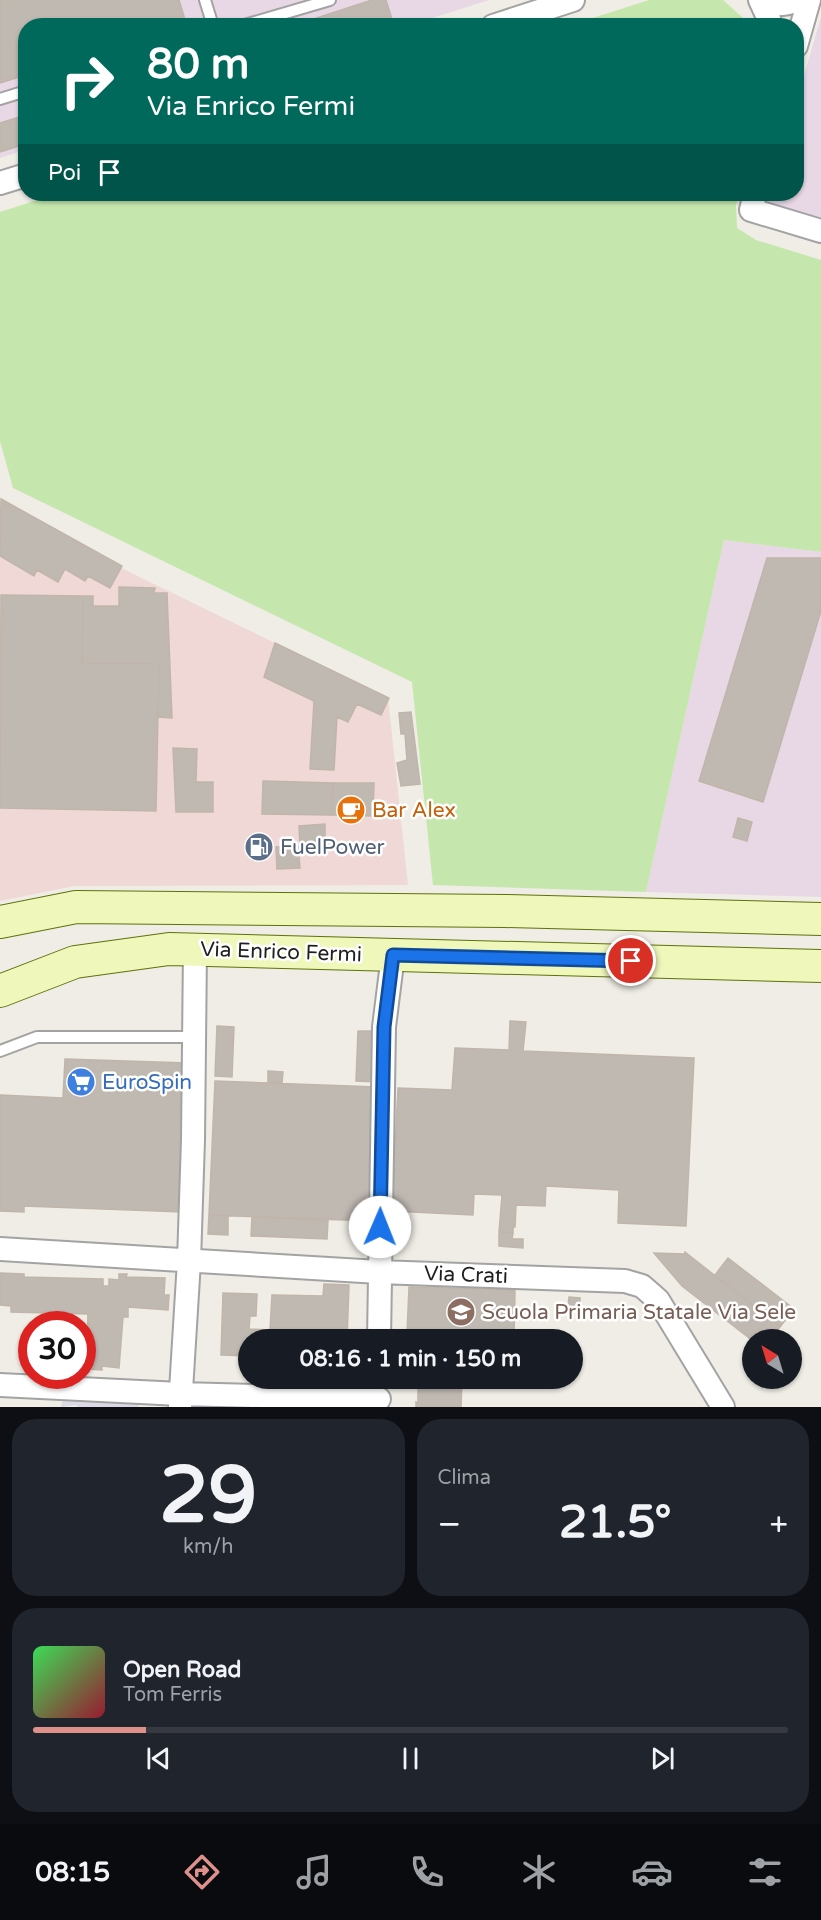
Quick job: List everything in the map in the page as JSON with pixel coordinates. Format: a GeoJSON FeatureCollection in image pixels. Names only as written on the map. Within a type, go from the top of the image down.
{"type":"FeatureCollection","features":[{"type":"Feature","properties":{"kind":"street"},"geometry":{"type":"LineString","coordinates":[[518,18],[573,0]]}},
{"type":"Feature","properties":{"kind":"street"},"geometry":{"type":"LineString","coordinates":[[760,0],[784,5],[798,0]]}},
{"type":"Feature","properties":{"kind":"street"},"geometry":{"type":"LineString","coordinates":[[760,0],[768,18]]}},
{"type":"Feature","properties":{"kind":"street"},"geometry":{"type":"LineString","coordinates":[[804,18],[809,0]]}},
{"type":"Feature","properties":{"kind":"street"},"geometry":{"type":"LineString","coordinates":[[0,183],[18,177]]}},
{"type":"Feature","properties":{"kind":"street"},"geometry":{"type":"LineString","coordinates":[[753,201],[751,210],[821,231]]}},
{"type":"Feature","properties":{"kind":"street","name":"Via Enrico Fermi"},"geometry":{"type":"LineString","coordinates":[[0,922],[76,907],[505,911],[821,919]]}},
{"type":"Feature","properties":{"kind":"street","name":"Via Enrico Fermi"},"geometry":{"type":"LineString","coordinates":[[0,991],[75,962],[169,949],[821,966]]}},
{"type":"Feature","properties":{"kind":"street"},"geometry":{"type":"LineString","coordinates":[[180,1401],[189,1261],[195,950]]}},
{"type":"Feature","properties":{"kind":"street"},"geometry":{"type":"LineString","coordinates":[[379,1329],[384,1027],[393,955]]}},
{"type":"Feature","properties":{"kind":"street","name":"Via Crati"},"geometry":{"type":"LineString","coordinates":[[0,1249],[380,1272],[625,1281],[642,1286],[658,1300],[723,1407]]}},
{"type":"Feature","properties":{"kind":"street"},"geometry":{"type":"LineString","coordinates":[[0,1385],[50,1397],[180,1401],[379,1395]]}},
{"type":"Feature","properties":{"kind":"lane"},"geometry":{"type":"LineString","coordinates":[[205,0],[211,18]]}},
{"type":"Feature","properties":{"kind":"lane"},"geometry":{"type":"LineString","coordinates":[[268,18],[330,0]]}},
{"type":"Feature","properties":{"kind":"lane"},"geometry":{"type":"LineString","coordinates":[[0,99],[18,93]]}},
{"type":"Feature","properties":{"kind":"lane"},"geometry":{"type":"LineString","coordinates":[[0,1052],[37,1037],[194,1037]]}},
{"type":"Feature","properties":{"kind":"shaded area"},"geometry":{"type":"Polygon","coordinates":[[[0,0],[489,0],[432,18],[18,18],[18,152],[0,158],[0,0]]]}},
{"type":"Feature","properties":{"kind":"shaded area"},"geometry":{"type":"Polygon","coordinates":[[[821,17],[821,217],[766,202],[804,201],[804,76],[821,17]]]}},
{"type":"Feature","properties":{"kind":"shaded area"},"geometry":{"type":"Polygon","coordinates":[[[0,509],[388,698],[408,885],[74,886],[0,901],[0,509]]]}},
{"type":"Feature","properties":{"kind":"shaded area"},"geometry":{"type":"Polygon","coordinates":[[[724,540],[821,552],[821,897],[646,892],[724,540]]]}},
{"type":"Feature","properties":{"kind":"shaded area"},"geometry":{"type":"Polygon","coordinates":[[[63,1399],[139,1402],[139,1407],[77,1407],[77,1405],[61,1407],[63,1399]]]}},
{"type":"Feature","properties":{"kind":"green space"},"geometry":{"type":"Polygon","coordinates":[[[649,0],[723,0],[743,18],[593,18],[649,0]]]}},
{"type":"Feature","properties":{"kind":"green space"},"geometry":{"type":"Polygon","coordinates":[[[34,201],[737,201],[737,228],[756,240],[821,260],[821,552],[724,540],[646,892],[433,885],[412,682],[13,488],[0,441],[0,212],[34,201]]]}},
{"type":"Feature","properties":{"kind":"building"},"geometry":{"type":"Polygon","coordinates":[[[0,0],[179,0],[184,18],[18,18],[18,77],[0,83],[0,0]]]}},
{"type":"Feature","properties":{"kind":"building"},"geometry":{"type":"Polygon","coordinates":[[[372,0],[386,0],[392,18],[317,18],[372,0]]]}},
{"type":"Feature","properties":{"kind":"building"},"geometry":{"type":"Polygon","coordinates":[[[18,117],[18,146],[0,152],[0,123],[18,117]]]}},
{"type":"Feature","properties":{"kind":"building"},"geometry":{"type":"Polygon","coordinates":[[[1,499],[122,566],[110,588],[88,576],[85,581],[65,569],[58,582],[37,570],[34,576],[0,556],[1,499]]]}},
{"type":"Feature","properties":{"kind":"building"},"geometry":{"type":"Polygon","coordinates":[[[767,558],[821,558],[821,611],[763,802],[699,781],[767,558]]]}},
{"type":"Feature","properties":{"kind":"building"},"geometry":{"type":"Polygon","coordinates":[[[119,587],[155,588],[154,593],[167,593],[172,718],[158,717],[159,664],[82,663],[83,596],[93,596],[93,606],[119,606],[119,587]]]}},
{"type":"Feature","properties":{"kind":"building"},"geometry":{"type":"Polygon","coordinates":[[[1,595],[83,596],[82,663],[159,664],[156,811],[0,808],[1,595]]]}},
{"type":"Feature","properties":{"kind":"building"},"geometry":{"type":"Polygon","coordinates":[[[275,643],[389,698],[381,715],[357,704],[348,722],[337,717],[334,770],[310,769],[314,701],[264,677],[275,643]]]}},
{"type":"Feature","properties":{"kind":"building"},"geometry":{"type":"Polygon","coordinates":[[[411,712],[420,784],[401,786],[397,763],[407,760],[405,734],[401,734],[399,713],[411,712]]]}},
{"type":"Feature","properties":{"kind":"building"},"geometry":{"type":"Polygon","coordinates":[[[173,748],[197,749],[196,782],[213,782],[213,812],[176,812],[173,748]]]}},
{"type":"Feature","properties":{"kind":"building"},"geometry":{"type":"Polygon","coordinates":[[[263,781],[333,783],[332,815],[262,814],[263,781]]]}},
{"type":"Feature","properties":{"kind":"building"},"geometry":{"type":"Polygon","coordinates":[[[333,783],[374,783],[373,816],[332,815],[333,783]]]}},
{"type":"Feature","properties":{"kind":"building"},"geometry":{"type":"Polygon","coordinates":[[[738,818],[752,822],[747,841],[733,837],[738,818]]]}},
{"type":"Feature","properties":{"kind":"building"},"geometry":{"type":"Polygon","coordinates":[[[325,824],[325,845],[300,846],[299,826],[325,824]]]}},
{"type":"Feature","properties":{"kind":"building"},"geometry":{"type":"Polygon","coordinates":[[[298,846],[300,868],[277,869],[276,847],[298,846]]]}},
{"type":"Feature","properties":{"kind":"building"},"geometry":{"type":"Polygon","coordinates":[[[510,1021],[526,1022],[523,1051],[694,1058],[686,1226],[618,1223],[619,1190],[546,1186],[545,1206],[516,1205],[513,1233],[499,1232],[502,1195],[474,1194],[473,1215],[392,1211],[398,1088],[452,1090],[455,1048],[509,1050],[510,1021]]]}},
{"type":"Feature","properties":{"kind":"building"},"geometry":{"type":"Polygon","coordinates":[[[217,1026],[234,1027],[232,1077],[215,1076],[217,1026]]]}},
{"type":"Feature","properties":{"kind":"building"},"geometry":{"type":"Polygon","coordinates":[[[358,1031],[378,1031],[376,1082],[356,1081],[358,1031]]]}},
{"type":"Feature","properties":{"kind":"building"},"geometry":{"type":"Polygon","coordinates":[[[65,1059],[187,1063],[182,1212],[24,1206],[24,1212],[0,1211],[0,1095],[63,1098],[65,1059]]]}},
{"type":"Feature","properties":{"kind":"building"},"geometry":{"type":"Polygon","coordinates":[[[268,1071],[283,1072],[282,1083],[268,1082],[268,1071]]]}},
{"type":"Feature","properties":{"kind":"building"},"geometry":{"type":"Polygon","coordinates":[[[215,1081],[376,1087],[371,1221],[209,1215],[215,1081]]]}},
{"type":"Feature","properties":{"kind":"building"},"geometry":{"type":"Polygon","coordinates":[[[209,1215],[228,1216],[228,1235],[208,1234],[209,1215]]]}},
{"type":"Feature","properties":{"kind":"building"},"geometry":{"type":"Polygon","coordinates":[[[252,1217],[328,1220],[327,1239],[251,1236],[252,1217]]]}},
{"type":"Feature","properties":{"kind":"building"},"geometry":{"type":"Polygon","coordinates":[[[499,1232],[513,1233],[512,1239],[523,1239],[523,1248],[499,1246],[499,1232]]]}},
{"type":"Feature","properties":{"kind":"building"},"geometry":{"type":"Polygon","coordinates":[[[685,1252],[780,1327],[778,1329],[742,1329],[742,1332],[682,1286],[654,1253],[685,1254],[685,1252]]]}},
{"type":"Feature","properties":{"kind":"building"},"geometry":{"type":"Polygon","coordinates":[[[728,1258],[794,1309],[780,1327],[715,1275],[728,1258]]]}},
{"type":"Feature","properties":{"kind":"building"},"geometry":{"type":"Polygon","coordinates":[[[0,1273],[24,1274],[24,1277],[103,1279],[103,1286],[109,1286],[109,1279],[119,1280],[119,1274],[127,1274],[126,1277],[165,1278],[164,1295],[169,1295],[168,1310],[128,1307],[128,1317],[123,1317],[119,1368],[102,1366],[102,1370],[96,1370],[96,1311],[11,1312],[11,1306],[0,1305],[0,1273]]]}},
{"type":"Feature","properties":{"kind":"building"},"geometry":{"type":"Polygon","coordinates":[[[324,1284],[349,1285],[347,1329],[270,1329],[272,1295],[323,1296],[324,1284]]]}},
{"type":"Feature","properties":{"kind":"building","name":"Scuola Primaria Statale Via Sele"},"geometry":{"type":"Polygon","coordinates":[[[409,1287],[515,1290],[514,1329],[407,1329],[409,1287]]]}},
{"type":"Feature","properties":{"kind":"building"},"geometry":{"type":"Polygon","coordinates":[[[223,1293],[257,1294],[256,1316],[250,1316],[249,1329],[238,1329],[238,1356],[221,1355],[223,1293]]]}},
{"type":"Feature","properties":{"kind":"building"},"geometry":{"type":"Polygon","coordinates":[[[569,1297],[580,1298],[580,1307],[568,1306],[569,1297]]]}},
{"type":"Feature","properties":{"kind":"building"},"geometry":{"type":"Polygon","coordinates":[[[418,1389],[462,1389],[461,1407],[416,1407],[416,1402],[418,1403],[418,1389]]]}},
{"type":"Feature","properties":{"kind":"place","name":"Bar Alex"},"geometry":{"type":"Point","coordinates":[351,810]}},
{"type":"Feature","properties":{"kind":"place","name":"FuelPower"},"geometry":{"type":"Point","coordinates":[259,847]}},
{"type":"Feature","properties":{"kind":"place","name":"EuroSpin"},"geometry":{"type":"Point","coordinates":[81,1082]}},
{"type":"Feature","properties":{"kind":"place","name":"Scuola Primaria Statale Via Sele"},"geometry":{"type":"Point","coordinates":[461,1312]}},
{"type":"Feature","properties":{"kind":"route"},"geometry":{"type":"LineString","coordinates":[[380,1227],[384,1027],[393,955],[631,961]]}}]}
